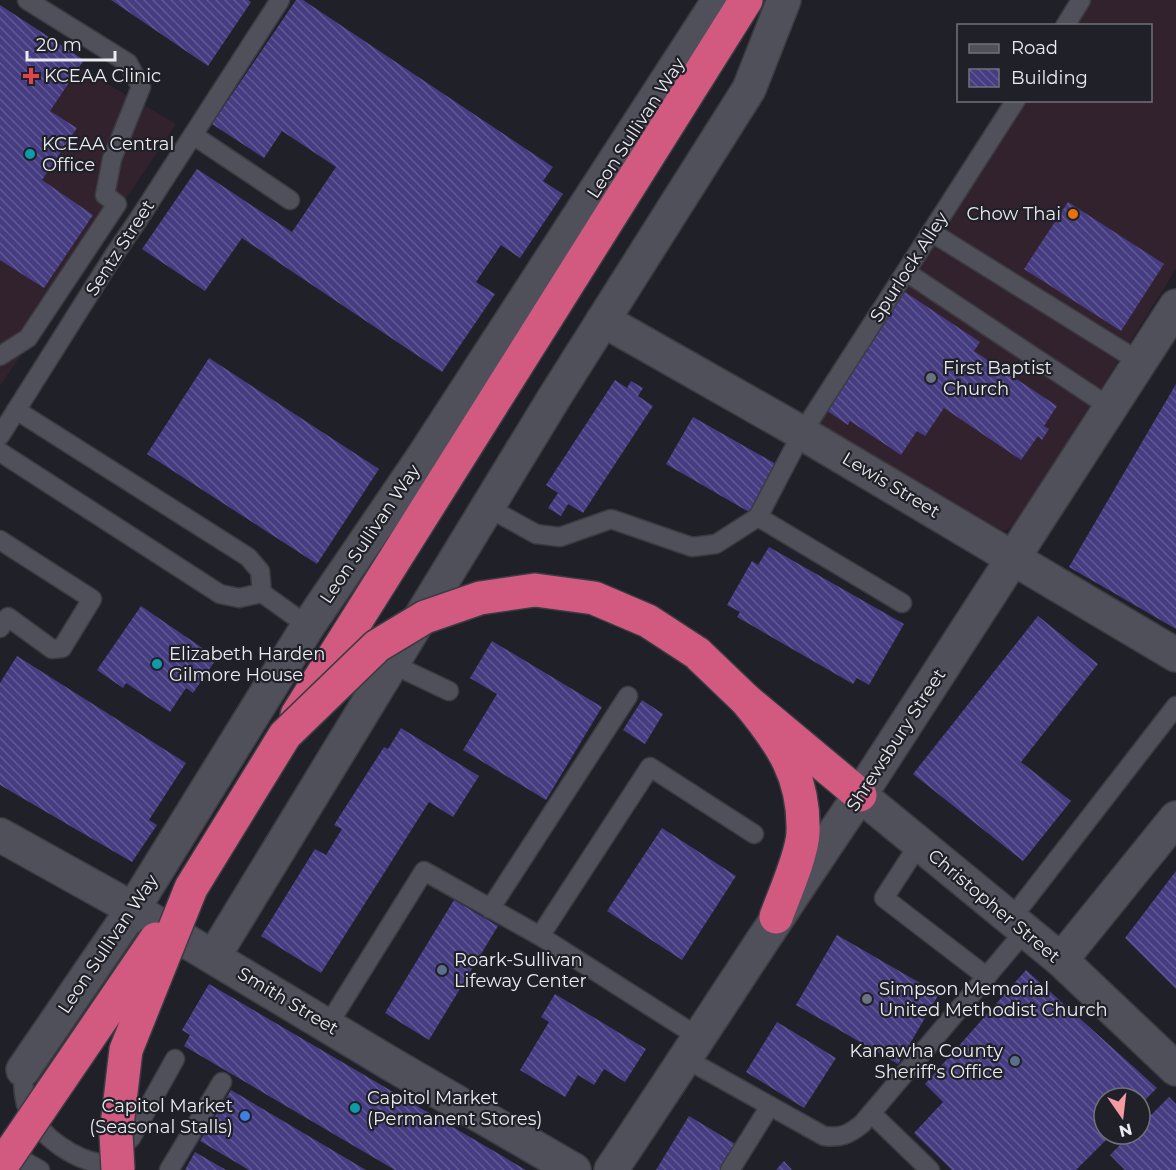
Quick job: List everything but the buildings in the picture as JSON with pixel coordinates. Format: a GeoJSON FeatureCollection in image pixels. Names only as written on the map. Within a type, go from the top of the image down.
{"type":"FeatureCollection","features":[{"type":"Feature","properties":{"kind":"highway"},"geometry":{"type":"LineString","coordinates":[[0,1168],[192,888],[285,735],[746,0]]}},
{"type":"Feature","properties":{"kind":"highway"},"geometry":{"type":"LineString","coordinates":[[285,735],[377,646],[425,616],[480,598],[535,590],[594,598],[648,621],[697,653],[747,700],[860,795]]}},
{"type":"Feature","properties":{"kind":"highway"},"geometry":{"type":"LineString","coordinates":[[747,700],[771,731],[789,759],[798,779],[803,835],[794,870],[776,917]]}},
{"type":"Feature","properties":{"kind":"highway"},"geometry":{"type":"LineString","coordinates":[[118,1170],[116,1134],[126,1050],[192,888]]}},
{"type":"Feature","properties":{"kind":"street","name":"Leon Sullivan Way"},"geometry":{"type":"LineString","coordinates":[[23,1070],[133,909],[308,626],[423,457],[719,0]]}},
{"type":"Feature","properties":{"kind":"street"},"geometry":{"type":"LineString","coordinates":[[214,956],[487,507],[749,89],[784,0]]}},
{"type":"Feature","properties":{"kind":"street","name":"Shrewsbury Street"},"geometry":{"type":"LineString","coordinates":[[611,1170],[693,1048],[776,917],[860,795],[1176,306]]}},
{"type":"Feature","properties":{"kind":"street","name":"Lewis Street"},"geometry":{"type":"LineString","coordinates":[[603,320],[802,433],[1176,655]]}},
{"type":"Feature","properties":{"kind":"street","name":"Christopher Street"},"geometry":{"type":"LineString","coordinates":[[860,795],[1061,960],[1176,1069]]}},
{"type":"Feature","properties":{"kind":"street"},"geometry":{"type":"LineString","coordinates":[[1061,960],[1175,820]]}},
{"type":"Feature","properties":{"kind":"street","name":"Smith Street"},"geometry":{"type":"LineString","coordinates":[[0,836],[214,956],[574,1170]]}},
{"type":"Feature","properties":{"kind":"lane"},"geometry":{"type":"LineString","coordinates":[[27,0],[128,63],[141,87],[112,159],[105,195],[138,220]]}},
{"type":"Feature","properties":{"kind":"lane","name":"Sentz Street"},"geometry":{"type":"LineString","coordinates":[[0,436],[114,255],[280,0]]}},
{"type":"Feature","properties":{"kind":"lane"},"geometry":{"type":"LineString","coordinates":[[1066,24],[1081,0]]}},
{"type":"Feature","properties":{"kind":"lane","name":"Spurlock Alley"},"geometry":{"type":"LineString","coordinates":[[758,517],[802,433],[1015,102]]}},
{"type":"Feature","properties":{"kind":"lane"},"geometry":{"type":"LineString","coordinates":[[193,135],[290,200]]}},
{"type":"Feature","properties":{"kind":"lane"},"geometry":{"type":"LineString","coordinates":[[0,356],[27,338],[117,204]]}},
{"type":"Feature","properties":{"kind":"lane"},"geometry":{"type":"LineString","coordinates":[[931,232],[1140,362]]}},
{"type":"Feature","properties":{"kind":"lane"},"geometry":{"type":"LineString","coordinates":[[906,272],[1111,408]]}},
{"type":"Feature","properties":{"kind":"lane"},"geometry":{"type":"LineString","coordinates":[[16,410],[248,557],[260,571],[262,594]]}},
{"type":"Feature","properties":{"kind":"lane"},"geometry":{"type":"LineString","coordinates":[[0,452],[220,594],[239,598],[262,594],[308,626]]}},
{"type":"Feature","properties":{"kind":"lane"},"geometry":{"type":"LineString","coordinates":[[487,507],[536,534],[560,537],[612,519],[692,548],[716,544],[758,517],[902,603]]}},
{"type":"Feature","properties":{"kind":"lane"},"geometry":{"type":"LineString","coordinates":[[0,540],[92,599],[62,648],[52,649],[2,619]]}},
{"type":"Feature","properties":{"kind":"lane"},"geometry":{"type":"LineString","coordinates":[[392,664],[449,691]]}},
{"type":"Feature","properties":{"kind":"lane"},"geometry":{"type":"LineString","coordinates":[[490,909],[628,696]]}},
{"type":"Feature","properties":{"kind":"lane"},"geometry":{"type":"LineString","coordinates":[[327,1025],[424,871],[540,936],[770,1106],[824,1136],[838,1138],[848,1135],[862,1124],[987,977],[1018,925],[1176,706]]}},
{"type":"Feature","properties":{"kind":"lane"},"geometry":{"type":"LineString","coordinates":[[540,936],[650,767],[754,834]]}},
{"type":"Feature","properties":{"kind":"lane"},"geometry":{"type":"LineString","coordinates":[[919,844],[884,898],[987,977]]}},
{"type":"Feature","properties":{"kind":"lane"},"geometry":{"type":"LineString","coordinates":[[23,1070],[28,1110],[44,1133],[88,1162],[103,1164],[131,1138],[175,1059]]}},
{"type":"Feature","properties":{"kind":"lane"},"geometry":{"type":"LineString","coordinates":[[169,1170],[222,1082]]}},
{"type":"Feature","properties":{"kind":"lane"},"geometry":{"type":"LineString","coordinates":[[730,1170],[770,1106]]}},
{"type":"Feature","properties":{"kind":"lane"},"geometry":{"type":"LineString","coordinates":[[871,1113],[930,1170]]}},
{"type":"Feature","properties":{"kind":"lane"},"geometry":{"type":"LineString","coordinates":[[0,1147],[40,1170]]}},
{"type":"Feature","properties":{"kind":"shaded area"},"geometry":{"type":"Polygon","coordinates":[[[1090,0],[1176,0],[1176,269],[1015,525],[1002,530],[818,432],[815,419],[1023,102],[1152,102],[1152,24],[1075,24],[1090,0]]]}},
{"type":"Feature","properties":{"kind":"shaded area"},"geometry":{"type":"Polygon","coordinates":[[[0,21],[176,124],[0,386],[0,21]]]}},
{"type":"Feature","properties":{"kind":"place","name":"KCEAA Clinic"},"geometry":{"type":"Point","coordinates":[31,76]}},
{"type":"Feature","properties":{"kind":"place","name":"KCEAA Central Office"},"geometry":{"type":"Point","coordinates":[30,154]}},
{"type":"Feature","properties":{"kind":"place","name":"Chow Thai"},"geometry":{"type":"Point","coordinates":[1073,214]}},
{"type":"Feature","properties":{"kind":"place","name":"First Baptist Church"},"geometry":{"type":"Point","coordinates":[931,378]}},
{"type":"Feature","properties":{"kind":"place","name":"Elizabeth Harden Gilmore House"},"geometry":{"type":"Point","coordinates":[157,664]}},
{"type":"Feature","properties":{"kind":"place","name":"Roark-Sullivan Lifeway Center"},"geometry":{"type":"Point","coordinates":[442,970]}},
{"type":"Feature","properties":{"kind":"place","name":"Simpson Memorial United Methodist Church"},"geometry":{"type":"Point","coordinates":[867,999]}},
{"type":"Feature","properties":{"kind":"place","name":"Kanawha County Sheriff's Office"},"geometry":{"type":"Point","coordinates":[1015,1061]}},
{"type":"Feature","properties":{"kind":"place","name":"Capitol Market (Permanent Stores)"},"geometry":{"type":"Point","coordinates":[355,1108]}},
{"type":"Feature","properties":{"kind":"place","name":"Capitol Market (Seasonal Stalls)"},"geometry":{"type":"Point","coordinates":[245,1116]}}]}
